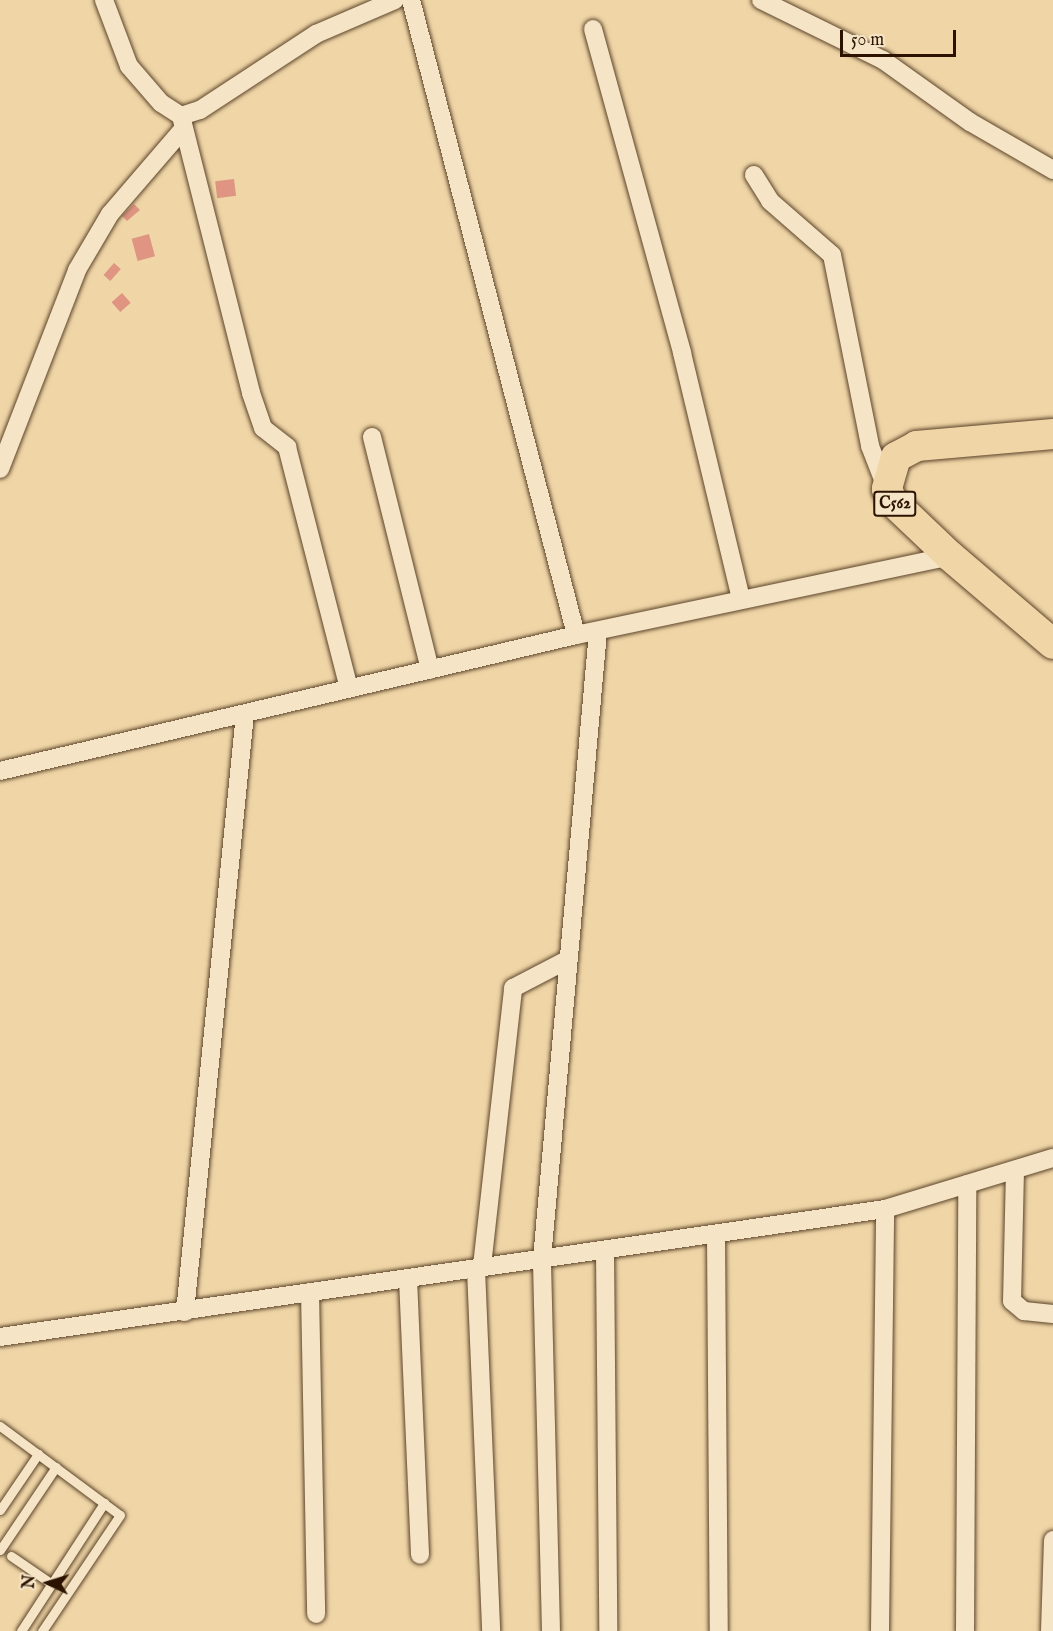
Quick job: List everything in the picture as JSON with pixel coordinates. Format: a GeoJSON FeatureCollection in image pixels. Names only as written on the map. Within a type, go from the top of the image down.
{"type":"FeatureCollection","features":[{"type":"Feature","properties":{"kind":"main road","name":"C562"},"geometry":{"type":"LineString","coordinates":[[1053,434],[917,446],[896,457],[887,489],[892,501],[950,556],[1053,644]]}},
{"type":"Feature","properties":{"kind":"street"},"geometry":{"type":"LineString","coordinates":[[104,0],[129,66],[161,103],[182,122],[251,393],[262,428],[287,447],[348,688]]}},
{"type":"Feature","properties":{"kind":"street"},"geometry":{"type":"LineString","coordinates":[[0,469],[77,270],[110,214],[182,122],[316,34],[395,0]]}},
{"type":"Feature","properties":{"kind":"street"},"geometry":{"type":"LineString","coordinates":[[411,0],[576,635]]}},
{"type":"Feature","properties":{"kind":"street"},"geometry":{"type":"LineString","coordinates":[[760,0],[883,60],[970,122],[1053,170]]}},
{"type":"Feature","properties":{"kind":"street"},"geometry":{"type":"LineString","coordinates":[[593,29],[682,353],[741,598]]}},
{"type":"Feature","properties":{"kind":"street"},"geometry":{"type":"LineString","coordinates":[[754,175],[770,201],[832,255],[870,446],[887,489]]}},
{"type":"Feature","properties":{"kind":"street"},"geometry":{"type":"LineString","coordinates":[[372,436],[430,670]]}},
{"type":"Feature","properties":{"kind":"street"},"geometry":{"type":"LineString","coordinates":[[0,771],[576,635],[741,598],[950,556]]}},
{"type":"Feature","properties":{"kind":"street"},"geometry":{"type":"LineString","coordinates":[[551,1631],[542,1259],[598,631]]}},
{"type":"Feature","properties":{"kind":"street"},"geometry":{"type":"LineString","coordinates":[[185,1312],[245,714]]}},
{"type":"Feature","properties":{"kind":"street"},"geometry":{"type":"LineString","coordinates":[[491,1631],[479,1268],[513,988],[567,960]]}},
{"type":"Feature","properties":{"kind":"street"},"geometry":{"type":"LineString","coordinates":[[0,1337],[885,1209],[1053,1158]]}},
{"type":"Feature","properties":{"kind":"street"},"geometry":{"type":"LineString","coordinates":[[1016,1170],[1012,1301],[1024,1311],[1053,1314]]}},
{"type":"Feature","properties":{"kind":"street"},"geometry":{"type":"LineString","coordinates":[[965,1631],[967,1184]]}},
{"type":"Feature","properties":{"kind":"street"},"geometry":{"type":"LineString","coordinates":[[880,1631],[885,1209]]}},
{"type":"Feature","properties":{"kind":"street"},"geometry":{"type":"LineString","coordinates":[[716,1235],[719,1631]]}},
{"type":"Feature","properties":{"kind":"street"},"geometry":{"type":"LineString","coordinates":[[605,1250],[608,1631]]}},
{"type":"Feature","properties":{"kind":"street"},"geometry":{"type":"LineString","coordinates":[[408,1279],[420,1555]]}},
{"type":"Feature","properties":{"kind":"street"},"geometry":{"type":"LineString","coordinates":[[310,1292],[316,1614]]}},
{"type":"Feature","properties":{"kind":"street"},"geometry":{"type":"LineString","coordinates":[[1050,1631],[1053,1539]]}},
{"type":"Feature","properties":{"kind":"lane"},"geometry":{"type":"LineString","coordinates":[[0,1426],[104,1503],[119,1519],[42,1631]]}},
{"type":"Feature","properties":{"kind":"lane"},"geometry":{"type":"LineString","coordinates":[[0,1510],[38,1454]]}},
{"type":"Feature","properties":{"kind":"lane"},"geometry":{"type":"LineString","coordinates":[[0,1550],[56,1467]]}},
{"type":"Feature","properties":{"kind":"lane"},"geometry":{"type":"LineString","coordinates":[[21,1631],[104,1503]]}},
{"type":"Feature","properties":{"kind":"lane"},"geometry":{"type":"LineString","coordinates":[[10,1556],[52,1584]]}},
{"type":"Feature","properties":{"kind":"building"},"geometry":{"type":"Polygon","coordinates":[[[234,179],[236,196],[217,198],[215,181],[234,179]]]}},
{"type":"Feature","properties":{"kind":"building"},"geometry":{"type":"Polygon","coordinates":[[[134,204],[140,210],[127,221],[122,216],[134,204]]]}},
{"type":"Feature","properties":{"kind":"building"},"geometry":{"type":"Polygon","coordinates":[[[149,234],[155,256],[138,261],[132,239],[149,234]]]}},
{"type":"Feature","properties":{"kind":"building"},"geometry":{"type":"Polygon","coordinates":[[[114,263],[121,269],[110,281],[104,275],[114,263]]]}},
{"type":"Feature","properties":{"kind":"building"},"geometry":{"type":"Polygon","coordinates":[[[122,293],[131,303],[120,312],[112,302],[122,293]]]}}]}
